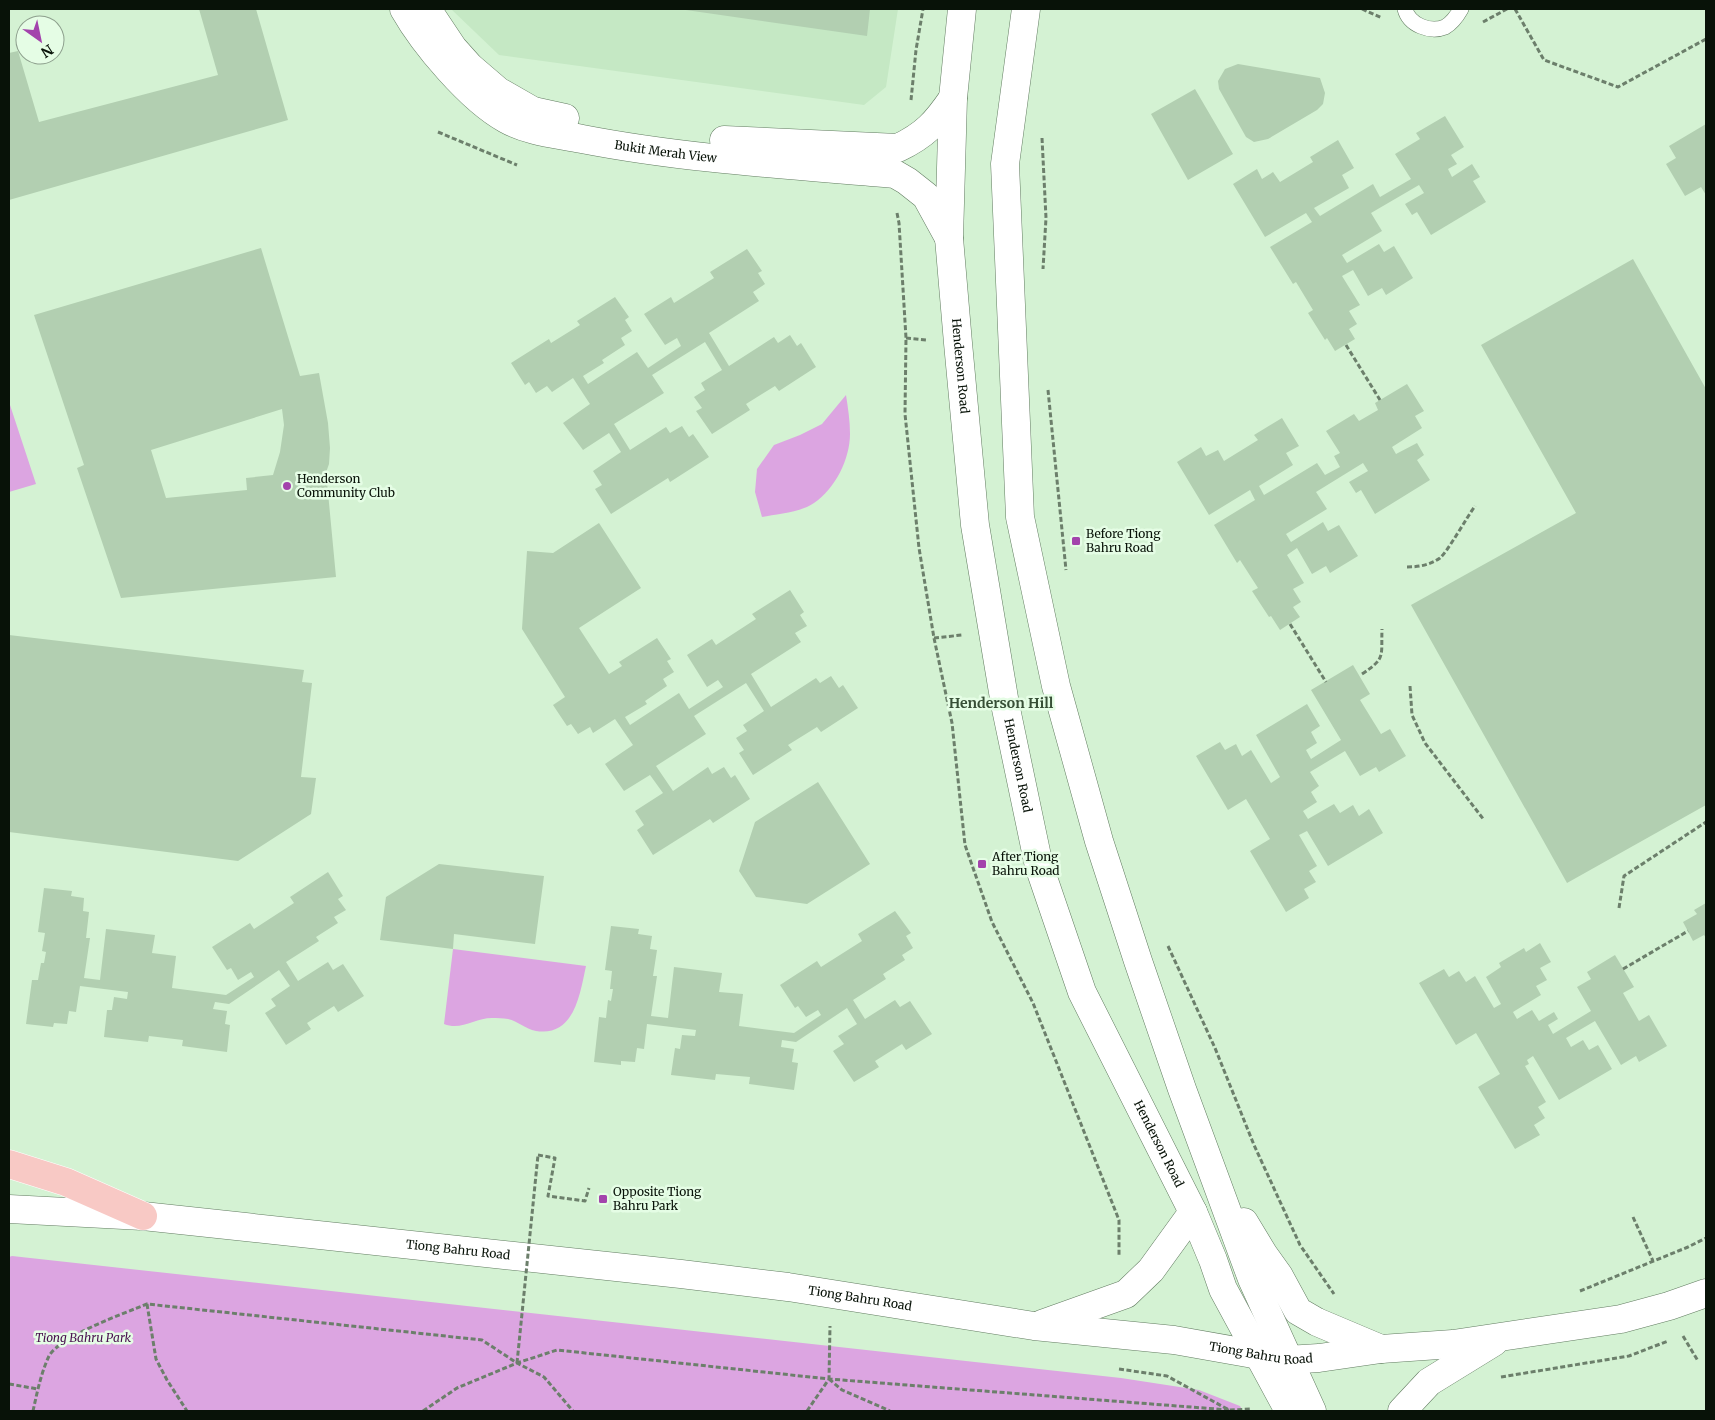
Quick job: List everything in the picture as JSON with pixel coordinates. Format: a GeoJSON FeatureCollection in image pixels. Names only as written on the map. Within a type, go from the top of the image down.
{"type":"FeatureCollection","features":[{"type":"Feature","properties":{"kind":"main road","name":"Bukit Merah View"},"geometry":{"type":"LineString","coordinates":[[404,9],[411,22],[446,67],[492,99],[533,111],[604,127],[736,141],[898,148],[916,139],[938,121],[953,98]]}},
{"type":"Feature","properties":{"kind":"main road","name":"Bukit Merah View"},"geometry":{"type":"LineString","coordinates":[[426,9],[470,67],[505,119],[525,128],[601,143],[671,153],[895,174],[926,196],[949,238]]}},
{"type":"Feature","properties":{"kind":"main road","name":"Henderson Road"},"geometry":{"type":"LineString","coordinates":[[962,9],[953,98],[949,238],[975,525],[1005,704],[1039,866],[1082,992],[1193,1212],[1223,1290],[1258,1355],[1273,1378],[1289,1411]]}},
{"type":"Feature","properties":{"kind":"main road"},"geometry":{"type":"LineString","coordinates":[[1026,9],[1005,164],[1020,516],[1056,686],[1094,823],[1138,961],[1182,1090],[1252,1279],[1287,1360],[1312,1411]]}},
{"type":"Feature","properties":{"kind":"main road"},"geometry":{"type":"LineString","coordinates":[[1182,1090],[1243,1222],[1279,1276],[1298,1311],[1317,1322],[1381,1349]]}},
{"type":"Feature","properties":{"kind":"main road"},"geometry":{"type":"LineString","coordinates":[[9,1164],[66,1182],[143,1216]]}},
{"type":"Feature","properties":{"kind":"main road","name":"Tiong Bahru Road"},"geometry":{"type":"LineString","coordinates":[[9,1209],[143,1216],[671,1273],[788,1287],[1034,1326],[1174,1340],[1287,1360],[1319,1358],[1381,1349],[1453,1344],[1621,1319],[1669,1306],[1706,1292]]}},
{"type":"Feature","properties":{"kind":"main road"},"geometry":{"type":"LineString","coordinates":[[1034,1326],[1126,1294],[1151,1270],[1193,1212]]}},
{"type":"Feature","properties":{"kind":"main road"},"geometry":{"type":"LineString","coordinates":[[1402,1411],[1429,1382],[1504,1336]]}},
{"type":"Feature","properties":{"kind":"lane"},"geometry":{"type":"LineString","coordinates":[[1405,9],[1406,13],[1416,24],[1430,30],[1445,27],[1455,19],[1461,9]]}},
{"type":"Feature","properties":{"kind":"path"},"geometry":{"type":"LineString","coordinates":[[1516,9],[1544,60],[1618,87],[1706,39]]}},
{"type":"Feature","properties":{"kind":"path"},"geometry":{"type":"LineString","coordinates":[[1042,131],[1046,218],[1043,277]]}},
{"type":"Feature","properties":{"kind":"path"},"geometry":{"type":"LineString","coordinates":[[438,132],[517,165]]}},
{"type":"Feature","properties":{"kind":"path"},"geometry":{"type":"LineString","coordinates":[[1346,345],[1380,400]]}},
{"type":"Feature","properties":{"kind":"path"},"geometry":{"type":"LineString","coordinates":[[1048,382],[1066,574]]}},
{"type":"Feature","properties":{"kind":"path"},"geometry":{"type":"LineString","coordinates":[[1407,567],[1429,564],[1441,557],[1475,506]]}},
{"type":"Feature","properties":{"kind":"path"},"geometry":{"type":"LineString","coordinates":[[1290,624],[1326,682]]}},
{"type":"Feature","properties":{"kind":"path"},"geometry":{"type":"LineString","coordinates":[[1362,674],[1381,659],[1382,629]]}},
{"type":"Feature","properties":{"kind":"path"},"geometry":{"type":"LineString","coordinates":[[1410,686],[1412,715],[1425,743],[1484,820]]}},
{"type":"Feature","properties":{"kind":"path"},"geometry":{"type":"LineString","coordinates":[[1619,908],[1624,876],[1706,822]]}},
{"type":"Feature","properties":{"kind":"path"},"geometry":{"type":"LineString","coordinates":[[1623,969],[1688,931]]}},
{"type":"Feature","properties":{"kind":"path"},"geometry":{"type":"LineString","coordinates":[[1167,942],[1215,1048],[1254,1145],[1300,1245],[1334,1294],[1341,1300]]}},
{"type":"Feature","properties":{"kind":"path"},"geometry":{"type":"LineString","coordinates":[[517,1363],[538,1155],[555,1158],[548,1196],[585,1201],[589,1188]]}},
{"type":"Feature","properties":{"kind":"path"},"geometry":{"type":"LineString","coordinates":[[1633,1217],[1653,1262]]}},
{"type":"Feature","properties":{"kind":"path"},"geometry":{"type":"LineString","coordinates":[[1575,1293],[1653,1262],[1706,1238]]}},
{"type":"Feature","properties":{"kind":"path"},"geometry":{"type":"LineString","coordinates":[[147,1304],[156,1359],[187,1411]]}},
{"type":"Feature","properties":{"kind":"path"},"geometry":{"type":"LineString","coordinates":[[33,1411],[50,1354],[64,1343],[101,1322],[147,1304],[482,1340],[517,1363],[544,1377],[573,1411]]}},
{"type":"Feature","properties":{"kind":"path"},"geometry":{"type":"LineString","coordinates":[[807,1411],[829,1378],[830,1322]]}},
{"type":"Feature","properties":{"kind":"path"},"geometry":{"type":"LineString","coordinates":[[1496,1378],[1628,1356],[1683,1336],[1691,1331]]}},
{"type":"Feature","properties":{"kind":"path"},"geometry":{"type":"LineString","coordinates":[[1683,1336],[1698,1361]]}},
{"type":"Feature","properties":{"kind":"path"},"geometry":{"type":"LineString","coordinates":[[423,1411],[457,1388],[517,1363],[557,1350],[829,1378],[1229,1411],[1254,1409]]}},
{"type":"Feature","properties":{"kind":"path"},"geometry":{"type":"LineString","coordinates":[[1167,1376],[1229,1411]]}},
{"type":"Feature","properties":{"kind":"path"},"geometry":{"type":"LineString","coordinates":[[829,1378],[842,1390],[890,1411]]}},
{"type":"Feature","properties":{"kind":"path"},"geometry":{"type":"LineString","coordinates":[[9,1384],[38,1389]]}},
{"type":"Feature","properties":{"kind":"shaded area"},"geometry":{"type":"Polygon","coordinates":[[[451,9],[898,9],[886,87],[864,105],[499,55],[451,9]]]}},
{"type":"Feature","properties":{"kind":"green space"},"geometry":{"type":"Polygon","coordinates":[[[846,395],[850,424],[849,444],[844,463],[835,482],[822,497],[803,509],[762,517],[755,492],[757,469],[774,445],[822,424],[846,395]]]}},
{"type":"Feature","properties":{"kind":"green space"},"geometry":{"type":"Polygon","coordinates":[[[9,402],[36,484],[9,492],[9,402]]]}},
{"type":"Feature","properties":{"kind":"green space"},"geometry":{"type":"Polygon","coordinates":[[[453,949],[586,966],[578,1000],[573,1011],[559,1027],[549,1031],[532,1030],[512,1020],[502,1018],[486,1019],[456,1026],[444,1024],[453,949]]]}},
{"type":"Feature","properties":{"kind":"green space","name":"Tiong Bahru Park"},"geometry":{"type":"Polygon","coordinates":[[[9,1257],[1121,1378],[1199,1390],[1240,1406],[1243,1411],[9,1411],[9,1257]]]}},
{"type":"Feature","properties":{"kind":"building"},"geometry":{"type":"Polygon","coordinates":[[[199,9],[256,9],[288,120],[9,200],[9,53],[15,52],[15,65],[22,65],[39,122],[218,75],[199,9]]]}},
{"type":"Feature","properties":{"kind":"building"},"geometry":{"type":"Polygon","coordinates":[[[679,9],[870,9],[867,36],[679,9]]]}},
{"type":"Feature","properties":{"kind":"building"},"geometry":{"type":"Polygon","coordinates":[[[1238,64],[1320,78],[1325,93],[1323,104],[1317,110],[1268,139],[1254,142],[1246,137],[1219,89],[1218,81],[1225,69],[1238,64]]]}},
{"type":"Feature","properties":{"kind":"building"},"geometry":{"type":"Polygon","coordinates":[[[1195,89],[1233,154],[1188,180],[1151,114],[1195,89]]]}},
{"type":"Feature","properties":{"kind":"building"},"geometry":{"type":"Polygon","coordinates":[[[1445,116],[1464,147],[1451,155],[1457,164],[1448,169],[1452,177],[1472,164],[1480,177],[1473,181],[1486,202],[1431,235],[1417,212],[1412,215],[1405,204],[1424,193],[1419,185],[1371,213],[1382,231],[1342,255],[1347,263],[1379,244],[1384,252],[1394,246],[1413,278],[1386,295],[1382,288],[1368,296],[1353,270],[1342,276],[1360,305],[1349,311],[1357,324],[1349,329],[1355,339],[1335,351],[1327,338],[1325,340],[1308,313],[1313,310],[1296,282],[1293,284],[1270,247],[1312,222],[1306,213],[1265,237],[1233,184],[1257,169],[1262,179],[1273,172],[1280,182],[1313,162],[1310,157],[1338,140],[1354,168],[1342,175],[1349,188],[1314,208],[1320,216],[1373,184],[1380,197],[1411,179],[1395,154],[1420,139],[1416,133],[1445,116]]]}},
{"type":"Feature","properties":{"kind":"building"},"geometry":{"type":"Polygon","coordinates":[[[1706,124],[1706,195],[1701,187],[1685,196],[1666,164],[1676,158],[1669,146],[1706,124]]]}},
{"type":"Feature","properties":{"kind":"building"},"geometry":{"type":"Polygon","coordinates":[[[261,248],[300,376],[319,373],[328,423],[330,448],[329,464],[323,481],[327,482],[336,577],[121,598],[77,468],[84,465],[34,315],[261,248]],[[282,409],[151,450],[166,498],[247,490],[246,478],[273,475],[280,452],[284,425],[282,409]]]}},
{"type":"Feature","properties":{"kind":"building"},"geometry":{"type":"Polygon","coordinates":[[[747,249],[762,271],[758,273],[765,284],[753,292],[759,301],[709,333],[729,366],[774,337],[778,343],[790,335],[797,346],[801,343],[816,367],[779,391],[775,386],[746,404],[750,410],[712,434],[696,411],[702,408],[694,397],[705,390],[701,383],[722,370],[705,342],[652,375],[664,393],[614,424],[630,450],[666,427],[670,433],[682,426],[689,437],[693,434],[709,457],[670,482],[668,478],[611,514],[595,489],[602,485],[593,471],[621,452],[609,433],[583,450],[563,423],[590,404],[573,378],[552,392],[547,386],[536,393],[529,382],[525,385],[511,363],[549,339],[551,343],[580,325],[577,321],[615,297],[629,317],[625,320],[632,331],[621,338],[625,345],[602,360],[604,363],[583,376],[588,384],[637,352],[648,368],[681,346],[677,338],[665,345],[644,314],[671,297],[674,303],[714,278],[710,272],[747,249]]]}},
{"type":"Feature","properties":{"kind":"building"},"geometry":{"type":"Polygon","coordinates":[[[1633,259],[1706,389],[1706,805],[1567,883],[1411,605],[1576,513],[1481,345],[1633,259]]]}},
{"type":"Feature","properties":{"kind":"building"},"geometry":{"type":"Polygon","coordinates":[[[1407,384],[1424,411],[1415,416],[1422,428],[1392,447],[1396,454],[1417,443],[1424,455],[1417,460],[1430,480],[1375,514],[1361,490],[1356,493],[1349,482],[1368,471],[1363,463],[1316,492],[1327,509],[1286,534],[1291,542],[1323,522],[1328,531],[1339,525],[1358,556],[1330,573],[1326,566],[1312,574],[1297,548],[1287,555],[1304,583],[1293,589],[1301,602],[1293,607],[1300,617],[1280,630],[1252,591],[1258,588],[1240,560],[1237,563],[1214,525],[1255,500],[1250,490],[1209,515],[1177,462],[1201,447],[1206,456],[1218,450],[1224,461],[1258,440],[1254,435],[1282,418],[1299,446],[1286,453],[1293,465],[1259,486],[1264,495],[1317,463],[1325,475],[1340,467],[1334,456],[1340,453],[1326,431],[1354,414],[1359,421],[1378,410],[1375,403],[1407,384]]]}},
{"type":"Feature","properties":{"kind":"building"},"geometry":{"type":"Polygon","coordinates":[[[599,523],[641,588],[579,628],[609,674],[622,666],[619,662],[657,638],[671,659],[667,661],[674,672],[663,679],[667,686],[645,701],[647,704],[625,717],[630,725],[679,693],[689,709],[723,687],[718,680],[707,687],[687,655],[712,639],[716,645],[756,619],[752,614],[790,590],[804,612],[800,615],[807,626],[795,633],[801,642],[751,674],[771,707],[816,678],[820,683],[831,676],[839,688],[843,685],[858,708],[821,732],[817,727],[788,745],[792,750],[753,775],[739,753],[744,750],[736,738],[747,731],[743,725],[764,711],[746,683],[694,716],[706,734],[656,766],[673,791],[708,767],[712,774],[724,767],[731,778],[735,775],[750,799],[713,823],[710,819],[653,855],[637,830],[644,825],[635,811],[663,793],[650,775],[624,791],[605,764],[633,745],[615,719],[593,733],[590,727],[578,734],[571,724],[567,726],[553,705],[565,697],[522,629],[527,551],[553,553],[599,523]]]}},
{"type":"Feature","properties":{"kind":"building"},"geometry":{"type":"Polygon","coordinates":[[[9,635],[304,670],[302,682],[312,683],[301,777],[316,778],[311,814],[238,861],[9,832],[9,635]]]}},
{"type":"Feature","properties":{"kind":"building"},"geometry":{"type":"Polygon","coordinates":[[[1353,665],[1370,694],[1360,700],[1381,734],[1390,729],[1406,756],[1379,772],[1376,767],[1360,776],[1345,751],[1310,772],[1319,786],[1311,792],[1317,802],[1303,811],[1308,819],[1334,804],[1340,813],[1353,805],[1359,816],[1369,809],[1383,833],[1328,866],[1307,831],[1299,835],[1317,866],[1309,871],[1316,882],[1304,889],[1309,898],[1286,912],[1250,851],[1270,839],[1246,799],[1228,810],[1196,756],[1220,742],[1225,750],[1236,744],[1242,756],[1251,750],[1271,783],[1280,777],[1256,735],[1307,704],[1320,726],[1311,732],[1317,743],[1306,750],[1311,759],[1341,740],[1311,690],[1353,665]]]}},
{"type":"Feature","properties":{"kind":"building"},"geometry":{"type":"Polygon","coordinates":[[[818,782],[870,864],[807,904],[756,897],[739,871],[755,822],[818,782]]]}},
{"type":"Feature","properties":{"kind":"building"},"geometry":{"type":"Polygon","coordinates":[[[439,864],[544,876],[535,944],[454,934],[453,949],[380,940],[386,897],[439,864]]]}},
{"type":"Feature","properties":{"kind":"building"},"geometry":{"type":"Polygon","coordinates":[[[328,872],[343,896],[338,899],[346,910],[334,917],[338,923],[316,937],[319,941],[286,962],[298,981],[328,962],[333,970],[343,964],[364,996],[338,1012],[334,1006],[307,1023],[311,1029],[286,1045],[265,1013],[276,1006],[271,999],[290,986],[279,970],[229,1004],[215,1002],[213,1009],[227,1011],[225,1024],[230,1025],[227,1052],[182,1046],[183,1040],[149,1036],[148,1042],[104,1037],[107,1010],[112,1010],[114,997],[127,999],[128,992],[80,986],[76,1012],[69,1011],[67,1024],[54,1023],[53,1027],[26,1024],[32,980],[38,980],[41,963],[44,963],[46,952],[42,951],[45,933],[38,932],[44,888],[72,891],[71,896],[84,898],[83,911],[89,912],[86,938],[90,938],[84,978],[100,980],[106,929],[155,935],[152,953],[176,956],[172,988],[226,995],[254,977],[251,972],[238,980],[231,968],[227,970],[212,947],[250,923],[254,929],[294,903],[290,897],[328,872]]]}},
{"type":"Feature","properties":{"kind":"building"},"geometry":{"type":"Polygon","coordinates":[[[1706,903],[1706,938],[1704,935],[1693,941],[1683,922],[1697,914],[1694,910],[1706,903]]]}},
{"type":"Feature","properties":{"kind":"building"},"geometry":{"type":"Polygon","coordinates":[[[895,911],[911,933],[906,936],[913,948],[902,955],[905,960],[883,974],[886,979],[853,1000],[865,1019],[895,1000],[900,1007],[910,1001],[932,1034],[906,1050],[902,1044],[875,1061],[879,1067],[854,1082],[833,1051],[844,1044],[838,1036],[857,1024],[847,1008],[796,1042],[782,1040],[781,1047],[794,1049],[792,1062],[798,1063],[794,1090],[749,1084],[750,1077],[716,1074],[715,1080],[671,1075],[675,1048],[680,1049],[682,1035],[695,1036],[696,1030],[647,1024],[644,1049],[637,1048],[635,1062],[621,1061],[621,1065],[594,1062],[599,1017],[606,1018],[608,1000],[611,1001],[613,989],[610,989],[612,971],[605,970],[611,926],[639,929],[638,934],[652,936],[650,949],[657,950],[653,976],[657,976],[651,1016],[668,1018],[674,967],[722,973],[719,992],[743,994],[739,1026],[794,1033],[821,1015],[818,1010],[806,1017],[798,1006],[795,1008],[780,985],[817,961],[821,967],[862,941],[858,934],[895,911]]]}},
{"type":"Feature","properties":{"kind":"building"},"geometry":{"type":"Polygon","coordinates":[[[1540,943],[1551,962],[1540,968],[1547,980],[1536,986],[1541,995],[1513,1012],[1517,1019],[1532,1010],[1539,1021],[1554,1012],[1558,1019],[1548,1025],[1553,1034],[1591,1011],[1577,987],[1591,979],[1587,972],[1615,955],[1634,987],[1623,993],[1639,1021],[1649,1015],[1667,1046],[1639,1062],[1636,1056],[1621,1065],[1595,1021],[1566,1038],[1571,1047],[1583,1040],[1589,1050],[1598,1045],[1612,1069],[1559,1100],[1533,1056],[1527,1060],[1529,1064],[1525,1066],[1546,1102],[1538,1107],[1545,1118],[1534,1125],[1540,1135],[1515,1149],[1478,1087],[1500,1074],[1476,1033],[1456,1045],[1419,983],[1444,969],[1449,977],[1459,971],[1466,982],[1475,976],[1494,1008],[1501,1004],[1486,977],[1501,967],[1499,963],[1524,948],[1526,952],[1540,943]]]}},
{"type":"Feature","properties":{"kind":"place","name":"Henderson Community Club"},"geometry":{"type":"Point","coordinates":[287,486]}},
{"type":"Feature","properties":{"kind":"place","name":"Before Tiong Bahru Road"},"geometry":{"type":"Point","coordinates":[1076,541]}},
{"type":"Feature","properties":{"kind":"place","name":"After Tiong Bahru Road"},"geometry":{"type":"Point","coordinates":[982,864]}},
{"type":"Feature","properties":{"kind":"place","name":"Opposite Tiong Bahru Park"},"geometry":{"type":"Point","coordinates":[603,1199]}},
{"type":"Feature","properties":{"kind":"district","name":"Henderson Hill"},"geometry":{"type":"Point","coordinates":[1001,703]}}]}
